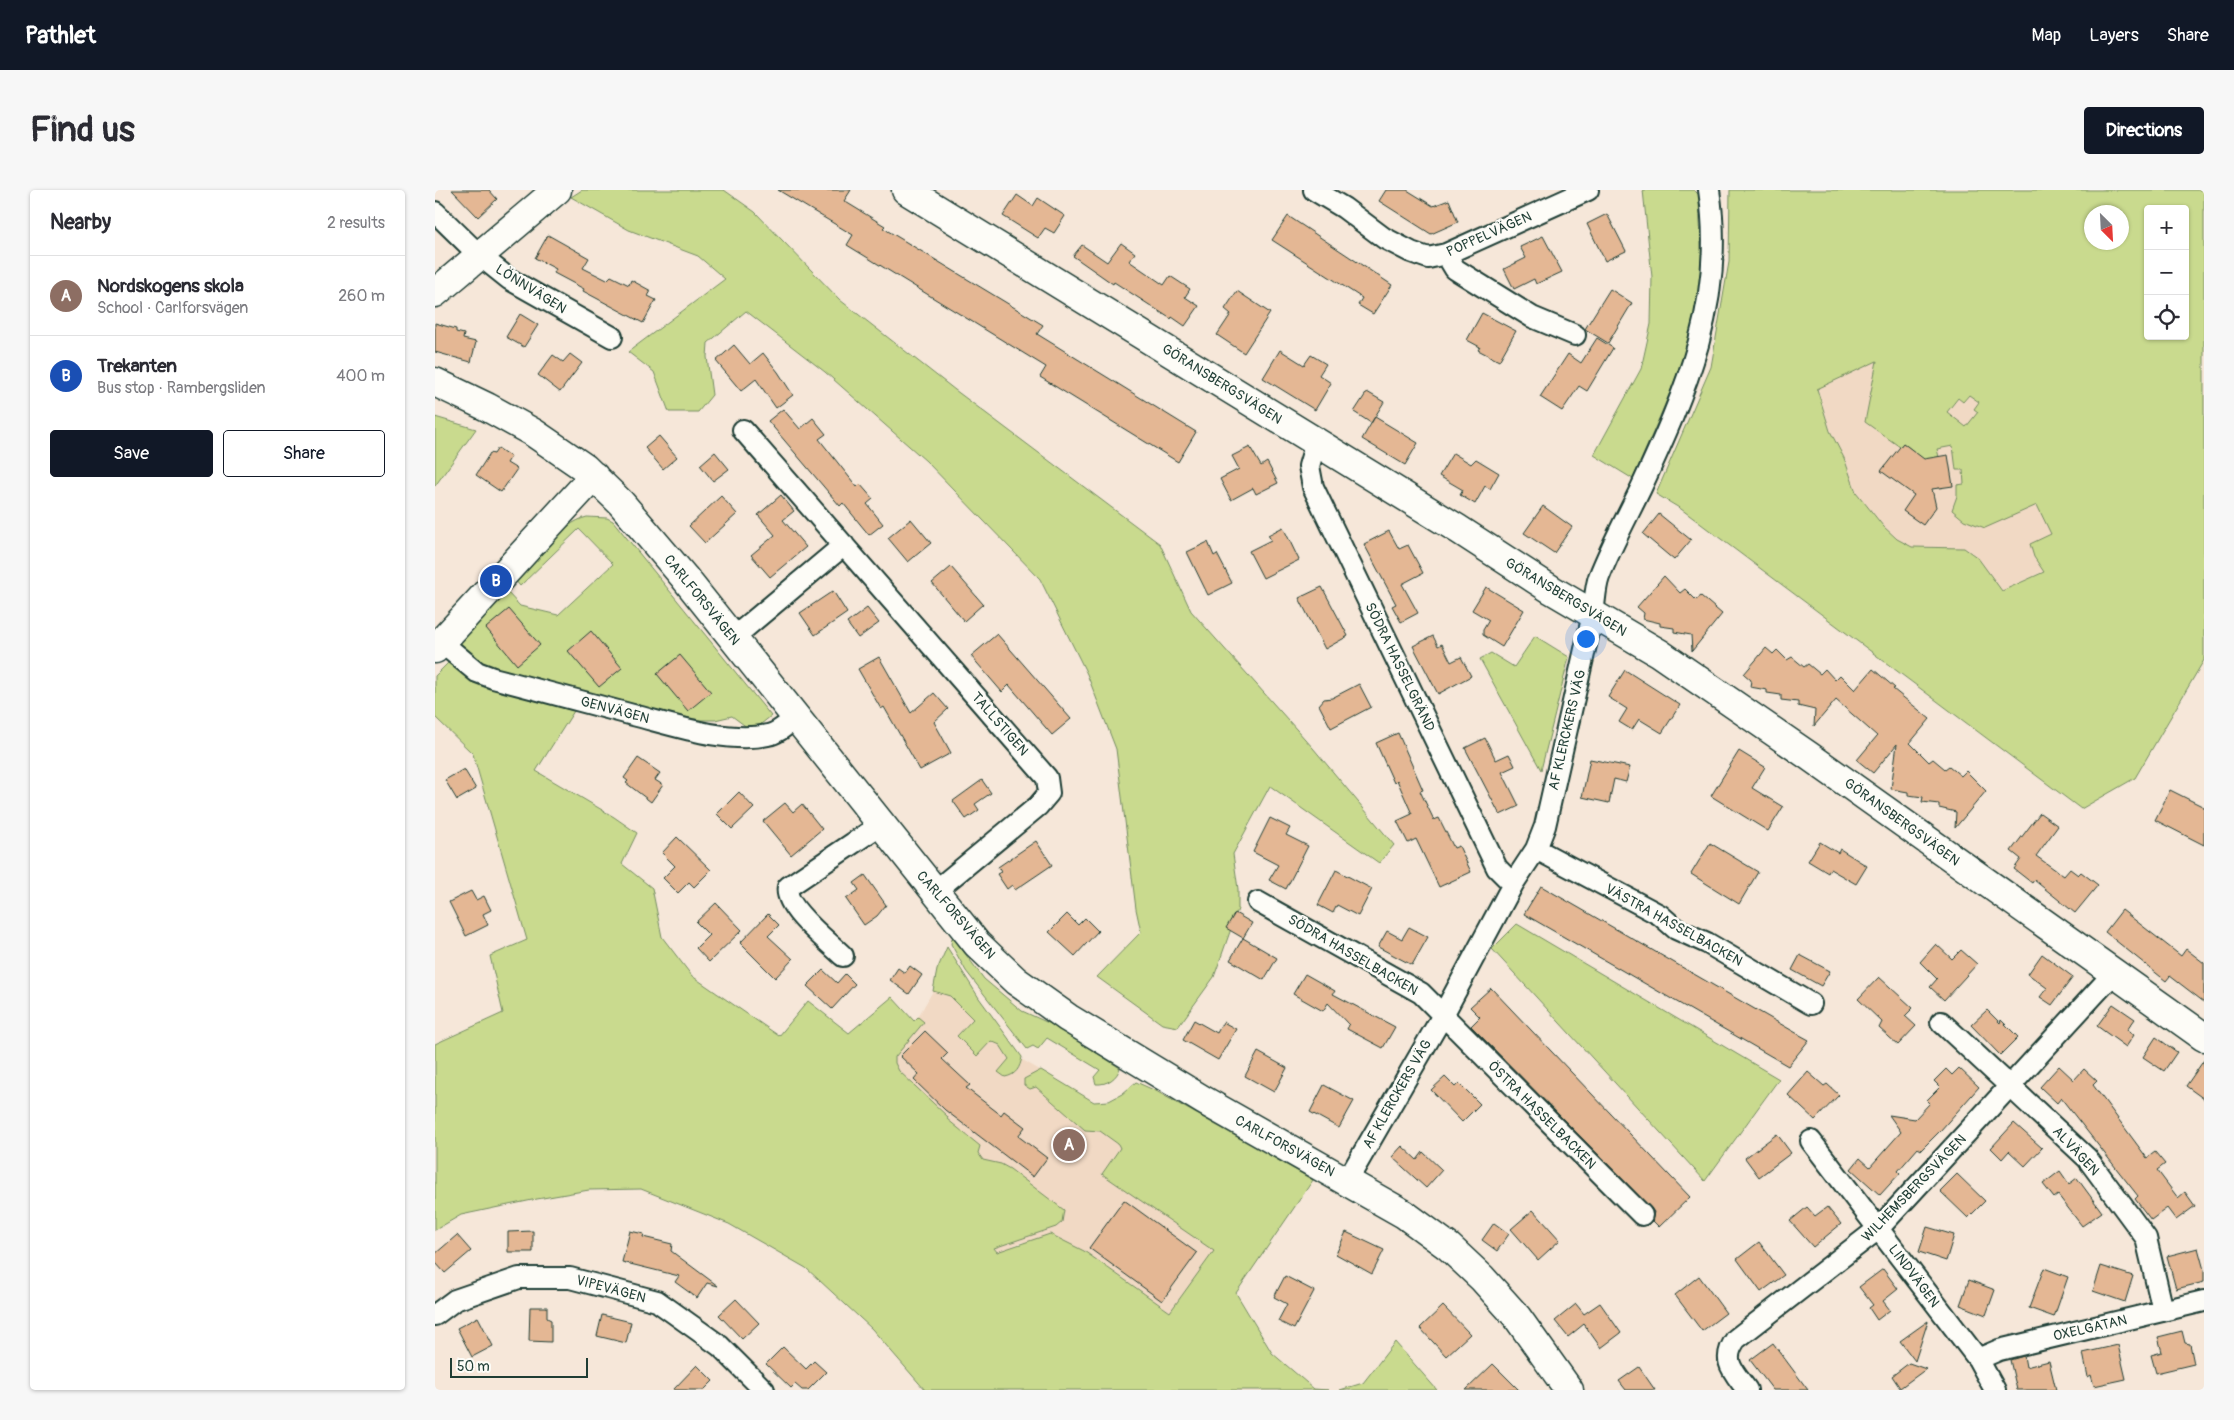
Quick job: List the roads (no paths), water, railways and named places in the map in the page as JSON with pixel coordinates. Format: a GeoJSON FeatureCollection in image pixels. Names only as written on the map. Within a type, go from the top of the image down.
{"type":"FeatureCollection","features":[{"type":"Feature","properties":{"kind":"street"},"geometry":{"type":"LineString","coordinates":[[435,293],[557,190]]}},
{"type":"Feature","properties":{"kind":"street","name":"GÖRANSBERGSVÄGEN"},"geometry":{"type":"LineString","coordinates":[[906,190],[1659,654],[1809,756],[2204,1037]]}},
{"type":"Feature","properties":{"kind":"street","name":"POPPELVÄGEN"},"geometry":{"type":"LineString","coordinates":[[1314,190],[1344,208],[1384,238],[1411,252],[1428,258],[1446,254],[1588,190]]}},
{"type":"Feature","properties":{"kind":"street","name":"AF KLERCKERS VÄG"},"geometry":{"type":"LineString","coordinates":[[1347,1181],[1443,1015],[1513,884],[1536,849],[1545,826],[1593,614],[1599,578],[1658,451],[1698,352],[1711,289],[1713,250],[1709,190]]}},
{"type":"Feature","properties":{"kind":"street","name":"LÖNNVÄGEN"},"geometry":{"type":"LineString","coordinates":[[435,212],[479,255],[509,279],[612,338]]}},
{"type":"Feature","properties":{"kind":"street"},"geometry":{"type":"LineString","coordinates":[[1446,254],[1455,269],[1532,317],[1575,335]]}},
{"type":"Feature","properties":{"kind":"street","name":"CARLFORSVÄGEN"},"geometry":{"type":"LineString","coordinates":[[435,382],[487,407],[534,433],[594,476],[634,518],[733,638],[977,944],[1016,981],[1054,1008],[1203,1100],[1404,1214],[1449,1247],[1482,1278],[1517,1317],[1569,1390]]}},
{"type":"Feature","properties":{"kind":"street","name":"TALLSTIGEN"},"geometry":{"type":"LineString","coordinates":[[743,430],[1047,778],[1049,792],[1038,806],[934,892]]}},
{"type":"Feature","properties":{"kind":"street","name":"SÖDRA HASSELGRÄND"},"geometry":{"type":"LineString","coordinates":[[1316,442],[1309,466],[1313,487],[1497,868],[1513,884]]}},
{"type":"Feature","properties":{"kind":"street"},"geometry":{"type":"LineString","coordinates":[[438,645],[594,476]]}},
{"type":"Feature","properties":{"kind":"street"},"geometry":{"type":"LineString","coordinates":[[733,638],[844,545]]}},
{"type":"Feature","properties":{"kind":"street","name":"GENVÄGEN"},"geometry":{"type":"LineString","coordinates":[[438,645],[477,672],[493,678],[693,731],[732,736],[752,737],[769,735],[783,728],[796,716]]}},
{"type":"Feature","properties":{"kind":"street"},"geometry":{"type":"LineString","coordinates":[[843,956],[796,910],[789,900],[788,887],[881,825]]}},
{"type":"Feature","properties":{"kind":"street","name":"VÄSTRA HASSELBACKEN"},"geometry":{"type":"LineString","coordinates":[[1536,849],[1660,915],[1676,929],[1707,943],[1811,1004]]}},
{"type":"Feature","properties":{"kind":"street","name":"SÖDRA HASSELBACKEN"},"geometry":{"type":"LineString","coordinates":[[1258,902],[1421,993],[1443,1015]]}},
{"type":"Feature","properties":{"kind":"street","name":"WILHEMSBERGSVÄGEN"},"geometry":{"type":"LineString","coordinates":[[1747,1390],[1731,1368],[1728,1358],[1730,1348],[1736,1339],[1879,1229],[2114,973]]}},
{"type":"Feature","properties":{"kind":"street","name":"ÖSTRA HASSELBACKEN"},"geometry":{"type":"LineString","coordinates":[[1443,1015],[1641,1215]]}},
{"type":"Feature","properties":{"kind":"street","name":"ALVÄGEN"},"geometry":{"type":"LineString","coordinates":[[1941,1022],[2087,1158],[2147,1238],[2163,1311]]}},
{"type":"Feature","properties":{"kind":"street","name":"LINDVÄGEN"},"geometry":{"type":"LineString","coordinates":[[1811,1141],[1978,1359],[1995,1390]]}},
{"type":"Feature","properties":{"kind":"street","name":"VIPEVÄGEN"},"geometry":{"type":"LineString","coordinates":[[435,1315],[455,1300],[519,1278],[570,1278],[657,1301],[720,1346],[764,1390]]}},
{"type":"Feature","properties":{"kind":"street","name":"OXELGATAN"},"geometry":{"type":"LineString","coordinates":[[1978,1359],[1999,1350],[2204,1301]]}},
{"type":"Feature","properties":{"kind":"place","name":"Trekanten"},"geometry":{"type":"Point","coordinates":[496,581]}},
{"type":"Feature","properties":{"kind":"place","name":"Nordskogens skola"},"geometry":{"type":"Point","coordinates":[1069,1145]}}]}
